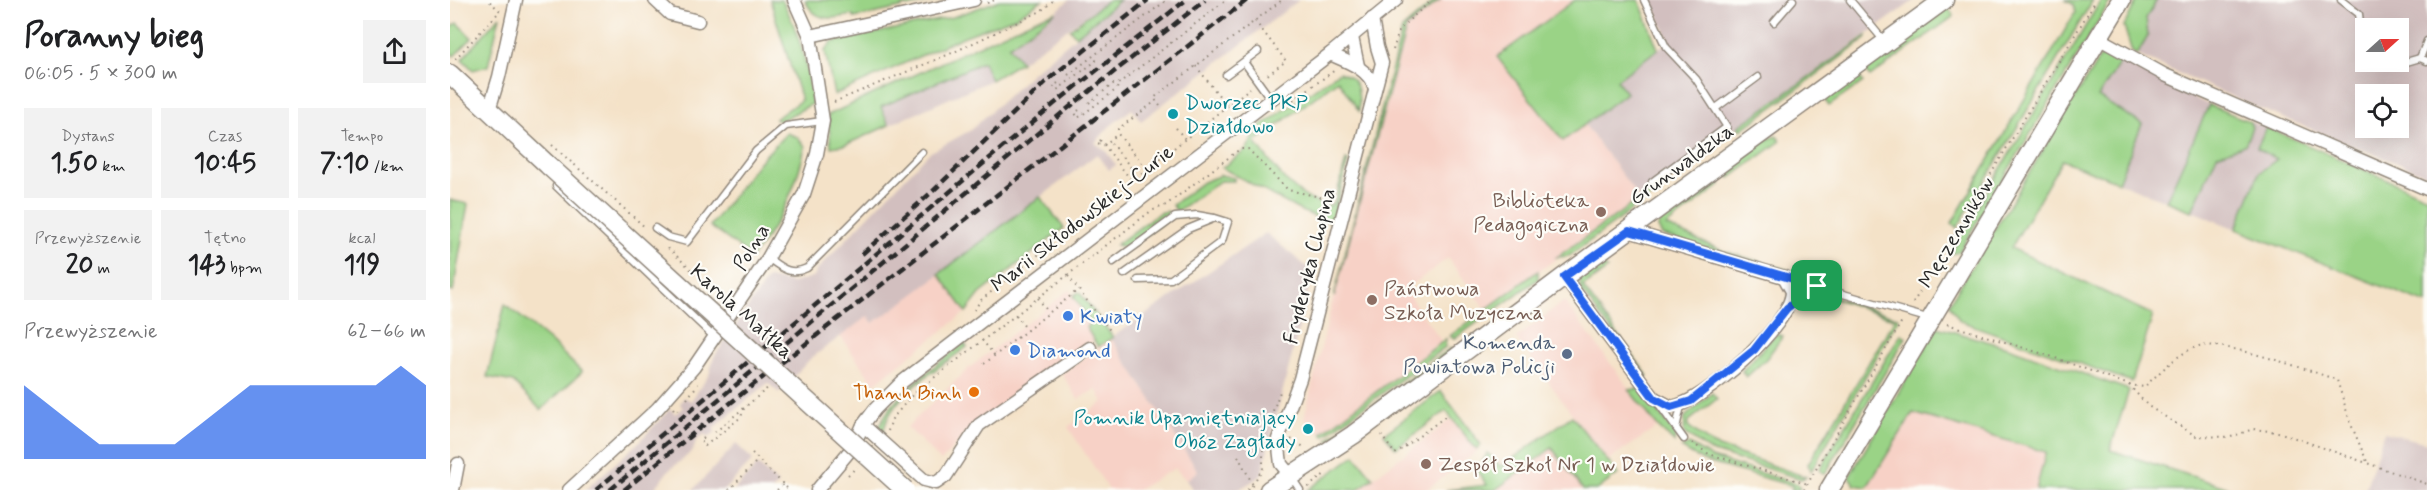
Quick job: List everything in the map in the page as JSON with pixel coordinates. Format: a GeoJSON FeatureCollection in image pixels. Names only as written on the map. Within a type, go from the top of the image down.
{"type":"FeatureCollection","features":[{"type":"Feature","properties":{"kind":"main road","name":"Grunwaldzka"},"geometry":{"type":"LineString","coordinates":[[1260,487],[1295,483],[1353,435],[1564,277],[1944,0]]}},
{"type":"Feature","properties":{"kind":"main road","name":"Męczenników"},"geometry":{"type":"LineString","coordinates":[[1833,489],[1930,318],[2121,0]]}},
{"type":"Feature","properties":{"kind":"main road","name":"Karola Małłka"},"geometry":{"type":"LineString","coordinates":[[452,67],[489,110],[905,490]]}},
{"type":"Feature","properties":{"kind":"street"},"geometry":{"type":"LineString","coordinates":[[489,110],[499,78],[515,0]]}},
{"type":"Feature","properties":{"kind":"street"},"geometry":{"type":"LineString","coordinates":[[655,0],[670,14],[698,21]]}},
{"type":"Feature","properties":{"kind":"street","name":"Polna"},"geometry":{"type":"LineString","coordinates":[[569,490],[657,410],[715,338],[768,258],[804,194],[817,154],[823,121],[810,36],[794,0]]}},
{"type":"Feature","properties":{"kind":"street"},"geometry":{"type":"LineString","coordinates":[[810,36],[974,0]]}},
{"type":"Feature","properties":{"kind":"street","name":"Marii Skłodowskiej-Curie"},"geometry":{"type":"LineString","coordinates":[[817,490],[853,447],[863,425],[902,382],[1352,37],[1396,0]]}},
{"type":"Feature","properties":{"kind":"street","name":"Fryderyka Chopina"},"geometry":{"type":"LineString","coordinates":[[1295,483],[1288,460],[1280,451],[1278,439],[1300,379],[1382,63],[1372,19]]}},
{"type":"Feature","properties":{"kind":"street"},"geometry":{"type":"LineString","coordinates":[[1352,37],[1377,47]]}},
{"type":"Feature","properties":{"kind":"street"},"geometry":{"type":"LineString","coordinates":[[1352,37],[1358,66]]}},
{"type":"Feature","properties":{"kind":"street"},"geometry":{"type":"LineString","coordinates":[[2098,38],[2165,75],[2427,189]]}},
{"type":"Feature","properties":{"kind":"street"},"geometry":{"type":"LineString","coordinates":[[1330,54],[1358,66],[1372,78],[1375,88]]}},
{"type":"Feature","properties":{"kind":"street"},"geometry":{"type":"LineString","coordinates":[[1564,277],[1654,398],[1665,406],[1681,405],[1709,389],[1754,350],[1787,308],[1792,291],[1784,277],[1629,231]]}},
{"type":"Feature","properties":{"kind":"street"},"geometry":{"type":"LineString","coordinates":[[863,425],[924,480],[936,483],[941,480],[979,425],[1090,348]]}},
{"type":"Feature","properties":{"kind":"street"},"geometry":{"type":"LineString","coordinates":[[453,490],[458,464]]}},
{"type":"Feature","properties":{"kind":"lane"},"geometry":{"type":"LineString","coordinates":[[1644,0],[1666,47],[1696,79],[1727,127],[1652,183]]}},
{"type":"Feature","properties":{"kind":"lane"},"geometry":{"type":"LineString","coordinates":[[1774,22],[1793,0]]}},
{"type":"Feature","properties":{"kind":"lane"},"geometry":{"type":"LineString","coordinates":[[1850,0],[1886,43]]}},
{"type":"Feature","properties":{"kind":"lane"},"geometry":{"type":"LineString","coordinates":[[2341,0],[2359,14],[2359,18]]}},
{"type":"Feature","properties":{"kind":"lane"},"geometry":{"type":"LineString","coordinates":[[2420,58],[2427,41]]}},
{"type":"Feature","properties":{"kind":"lane"},"geometry":{"type":"LineString","coordinates":[[1226,75],[1258,51]]}},
{"type":"Feature","properties":{"kind":"lane"},"geometry":{"type":"LineString","coordinates":[[2409,61],[2420,58],[2427,61]]}},
{"type":"Feature","properties":{"kind":"lane"},"geometry":{"type":"LineString","coordinates":[[1244,62],[1270,98]]}},
{"type":"Feature","properties":{"kind":"lane"},"geometry":{"type":"LineString","coordinates":[[1716,108],[1758,78]]}},
{"type":"Feature","properties":{"kind":"lane"},"geometry":{"type":"LineString","coordinates":[[656,228],[668,237],[687,242],[756,151],[786,126],[823,121]]}},
{"type":"Feature","properties":{"kind":"lane"},"geometry":{"type":"LineString","coordinates":[[768,258],[788,272],[797,273],[807,268],[922,152]]}},
{"type":"Feature","properties":{"kind":"lane"},"geometry":{"type":"LineString","coordinates":[[556,186],[715,338]]}},
{"type":"Feature","properties":{"kind":"lane"},"geometry":{"type":"LineString","coordinates":[[1113,262],[1175,217],[1197,214],[1228,222],[1222,241],[1171,279],[1138,280]]}},
{"type":"Feature","properties":{"kind":"lane"},"geometry":{"type":"LineString","coordinates":[[1124,274],[1188,229],[1215,218]]}},
{"type":"Feature","properties":{"kind":"lane"},"geometry":{"type":"LineString","coordinates":[[1784,277],[1930,318]]}},
{"type":"Feature","properties":{"kind":"lane"},"geometry":{"type":"LineString","coordinates":[[1787,308],[1817,286]]}},
{"type":"Feature","properties":{"kind":"lane"},"geometry":{"type":"LineString","coordinates":[[1654,398],[1684,439]]}},
{"type":"Feature","properties":{"kind":"lane"},"geometry":{"type":"LineString","coordinates":[[1676,428],[1681,405]]}},
{"type":"Feature","properties":{"kind":"path"},"geometry":{"type":"LineString","coordinates":[[452,67],[500,11],[488,0]]}},
{"type":"Feature","properties":{"kind":"path"},"geometry":{"type":"LineString","coordinates":[[822,107],[952,53],[1041,11],[1054,0]]}},
{"type":"Feature","properties":{"kind":"path"},"geometry":{"type":"LineString","coordinates":[[1068,75],[1167,0]]}},
{"type":"Feature","properties":{"kind":"path"},"geometry":{"type":"LineString","coordinates":[[1089,103],[1113,84],[1118,84],[1226,0]]}},
{"type":"Feature","properties":{"kind":"path"},"geometry":{"type":"LineString","coordinates":[[1160,106],[1154,98],[1282,0]]}},
{"type":"Feature","properties":{"kind":"path"},"geometry":{"type":"LineString","coordinates":[[1804,490],[2096,0]]}},
{"type":"Feature","properties":{"kind":"path"},"geometry":{"type":"LineString","coordinates":[[970,314],[981,300],[1099,210],[1146,168],[1286,61],[1255,21]]}},
{"type":"Feature","properties":{"kind":"path"},"geometry":{"type":"LineString","coordinates":[[1058,83],[1053,86],[1057,90],[1096,61],[1096,55]]}},
{"type":"Feature","properties":{"kind":"path"},"geometry":{"type":"LineString","coordinates":[[1197,66],[1227,106]]}},
{"type":"Feature","properties":{"kind":"path"},"geometry":{"type":"LineString","coordinates":[[1293,101],[1337,69],[1342,70]]}},
{"type":"Feature","properties":{"kind":"path"},"geometry":{"type":"LineString","coordinates":[[1079,110],[1075,114],[1078,118],[1117,89],[1118,84]]}},
{"type":"Feature","properties":{"kind":"path"},"geometry":{"type":"LineString","coordinates":[[1104,145],[1118,134],[1118,129],[1156,101]]}},
{"type":"Feature","properties":{"kind":"path"},"geometry":{"type":"LineString","coordinates":[[1176,128],[1189,150]]}},
{"type":"Feature","properties":{"kind":"path"},"geometry":{"type":"LineString","coordinates":[[1118,134],[1146,168]]}},
{"type":"Feature","properties":{"kind":"path"},"geometry":{"type":"LineString","coordinates":[[1101,140],[1097,143],[1104,145],[1131,180]]}},
{"type":"Feature","properties":{"kind":"path"},"geometry":{"type":"LineString","coordinates":[[1111,143],[1137,176]]}},
{"type":"Feature","properties":{"kind":"path"},"geometry":{"type":"LineString","coordinates":[[549,144],[557,147],[648,231]]}},
{"type":"Feature","properties":{"kind":"path"},"geometry":{"type":"LineString","coordinates":[[885,445],[890,422],[905,402],[1151,211],[1166,205],[1245,148],[1288,190],[1345,203]]}},
{"type":"Feature","properties":{"kind":"path"},"geometry":{"type":"LineString","coordinates":[[666,246],[735,309]]}},
{"type":"Feature","properties":{"kind":"path"},"geometry":{"type":"LineString","coordinates":[[1067,276],[1113,333]]}},
{"type":"Feature","properties":{"kind":"path"},"geometry":{"type":"LineString","coordinates":[[984,364],[1078,290]]}},
{"type":"Feature","properties":{"kind":"path"},"geometry":{"type":"LineString","coordinates":[[1038,298],[1048,312]]}},
{"type":"Feature","properties":{"kind":"path"},"geometry":{"type":"LineString","coordinates":[[1016,315],[1027,330]]}},
{"type":"Feature","properties":{"kind":"path"},"geometry":{"type":"LineString","coordinates":[[1930,318],[2050,356],[2129,385],[2144,387],[2179,355],[2201,346],[2239,351],[2337,380],[2350,422],[2368,464]]}},
{"type":"Feature","properties":{"kind":"path"},"geometry":{"type":"LineString","coordinates":[[982,340],[995,356]]}},
{"type":"Feature","properties":{"kind":"path"},"geometry":{"type":"LineString","coordinates":[[2129,385],[2148,406],[2196,436],[2230,437],[2253,429],[2278,432],[2427,484]]}},
{"type":"Feature","properties":{"kind":"path"},"geometry":{"type":"LineString","coordinates":[[715,432],[769,387]]}},
{"type":"Feature","properties":{"kind":"path"},"geometry":{"type":"LineString","coordinates":[[704,438],[700,441],[705,446],[741,417],[746,406]]}},
{"type":"Feature","properties":{"kind":"path"},"geometry":{"type":"LineString","coordinates":[[1380,433],[1395,454],[1446,416]]}},
{"type":"Feature","properties":{"kind":"path"},"geometry":{"type":"LineString","coordinates":[[1684,439],[1709,454],[1808,484]]}},
{"type":"Feature","properties":{"kind":"path"},"geometry":{"type":"LineString","coordinates":[[1260,487],[1263,468],[1262,452],[1269,465]]}},
{"type":"Feature","properties":{"kind":"path"},"geometry":{"type":"LineString","coordinates":[[752,453],[789,490]]}},
{"type":"Feature","properties":{"kind":"path"},"geometry":{"type":"LineString","coordinates":[[1238,456],[1260,487]]}},
{"type":"Feature","properties":{"kind":"path"},"geometry":{"type":"LineString","coordinates":[[729,490],[758,459]]}},
{"type":"Feature","properties":{"kind":"path"},"geometry":{"type":"LineString","coordinates":[[777,490],[783,484]]}},
{"type":"Feature","properties":{"kind":"path"},"geometry":{"type":"LineString","coordinates":[[1247,490],[1260,487]]}},
{"type":"Feature","properties":{"kind":"shaded area"},"geometry":{"type":"Polygon","coordinates":[[[1069,0],[1108,0],[1021,62],[1008,47],[1048,19],[1069,0]]]}},
{"type":"Feature","properties":{"kind":"shaded area"},"geometry":{"type":"Polygon","coordinates":[[[1120,0],[1299,0],[1141,121],[1132,109],[1110,126],[1095,143],[1104,149],[1116,165],[1109,170],[1097,154],[906,300],[873,323],[868,316],[810,359],[779,393],[768,383],[713,428],[715,432],[708,438],[705,434],[696,441],[693,451],[668,471],[654,490],[585,490],[636,445],[670,409],[675,414],[683,408],[680,404],[684,397],[691,401],[709,375],[714,357],[768,278],[793,283],[815,276],[816,271],[929,153],[971,130],[1033,72],[1120,0]]]}},
{"type":"Feature","properties":{"kind":"shaded area"},"geometry":{"type":"Polygon","coordinates":[[[1440,0],[1575,0],[1498,57],[1563,141],[1585,125],[1640,199],[1486,309],[1448,258],[1405,290],[1442,342],[1322,433],[1304,418],[1336,287],[1406,28],[1440,0]]]}},
{"type":"Feature","properties":{"kind":"shaded area"},"geometry":{"type":"Polygon","coordinates":[[[1651,0],[1915,0],[1640,199],[1585,125],[1626,94],[1616,80],[1669,41],[1651,0]]]}},
{"type":"Feature","properties":{"kind":"shaded area"},"geometry":{"type":"Polygon","coordinates":[[[2157,0],[2427,0],[2427,175],[2258,108],[2137,55],[2148,36],[2146,18],[2157,0]]]}},
{"type":"Feature","properties":{"kind":"shaded area"},"geometry":{"type":"Polygon","coordinates":[[[2121,61],[2209,105],[2166,201],[2118,182],[2141,125],[2098,97],[2121,61]]]}},
{"type":"Feature","properties":{"kind":"shaded area"},"geometry":{"type":"Polygon","coordinates":[[[984,62],[991,80],[889,125],[881,107],[984,62]]]}},
{"type":"Feature","properties":{"kind":"shaded area"},"geometry":{"type":"Polygon","coordinates":[[[2249,121],[2266,127],[2257,148],[2278,159],[2259,173],[2236,229],[2192,211],[2217,155],[2245,145],[2252,127],[2249,121]]]}},
{"type":"Feature","properties":{"kind":"shaded area"},"geometry":{"type":"Polygon","coordinates":[[[1266,233],[1313,272],[1261,476],[1238,490],[1193,490],[1186,480],[1198,471],[1111,338],[1266,233]]]}},
{"type":"Feature","properties":{"kind":"shaded area"},"geometry":{"type":"Polygon","coordinates":[[[939,274],[966,312],[874,384],[840,336],[868,316],[873,323],[939,274]]]}},
{"type":"Feature","properties":{"kind":"shaded area"},"geometry":{"type":"Polygon","coordinates":[[[1069,290],[1091,322],[1086,327],[1094,340],[973,427],[941,461],[907,427],[968,369],[1069,290]]]}},
{"type":"Feature","properties":{"kind":"shaded area"},"geometry":{"type":"Polygon","coordinates":[[[1564,301],[1658,427],[1607,461],[1516,338],[1564,301]]]}},
{"type":"Feature","properties":{"kind":"shaded area"},"geometry":{"type":"Polygon","coordinates":[[[1111,338],[1198,471],[1186,480],[1175,468],[1137,490],[1109,490],[1068,427],[1103,402],[1096,389],[1078,399],[1062,374],[1111,338]]]}},
{"type":"Feature","properties":{"kind":"shaded area"},"geometry":{"type":"Polygon","coordinates":[[[1912,413],[2046,452],[2036,490],[1877,490],[1867,487],[1912,413]]]}},
{"type":"Feature","properties":{"kind":"shaded area","name":"Zespół Szkoł Nr 1 w Działdowie"},"geometry":{"type":"Polygon","coordinates":[[[1453,418],[1478,451],[1426,490],[1357,490],[1453,418]]]}},
{"type":"Feature","properties":{"kind":"shaded area"},"geometry":{"type":"Polygon","coordinates":[[[2384,432],[2427,443],[2427,490],[2365,490],[2384,432]]]}},
{"type":"Feature","properties":{"kind":"shaded area"},"geometry":{"type":"Polygon","coordinates":[[[736,444],[753,460],[724,490],[693,490],[736,444]]]}},
{"type":"Feature","properties":{"kind":"shaded area"},"geometry":{"type":"Polygon","coordinates":[[[1552,448],[1583,490],[1495,490],[1552,448]]]}},
{"type":"Feature","properties":{"kind":"shaded area"},"geometry":{"type":"Polygon","coordinates":[[[758,465],[778,484],[772,490],[734,490],[758,465]]]}},
{"type":"Feature","properties":{"kind":"green space"},"geometry":{"type":"Polygon","coordinates":[[[770,0],[782,0],[794,25],[808,77],[812,104],[780,121],[775,119],[801,100],[770,0]]]}},
{"type":"Feature","properties":{"kind":"green space"},"geometry":{"type":"Polygon","coordinates":[[[805,0],[941,0],[907,7],[906,5],[854,18],[853,15],[825,18],[814,13],[805,0]]]}},
{"type":"Feature","properties":{"kind":"green space"},"geometry":{"type":"Polygon","coordinates":[[[1000,0],[1042,0],[1016,17],[965,36],[834,95],[825,51],[832,42],[953,17],[1000,0]]]}},
{"type":"Feature","properties":{"kind":"green space"},"geometry":{"type":"Polygon","coordinates":[[[1108,0],[1120,0],[1076,36],[1070,29],[1108,0]]]}},
{"type":"Feature","properties":{"kind":"green space"},"geometry":{"type":"Polygon","coordinates":[[[1436,0],[1440,0],[1406,28],[1334,297],[1402,29],[1436,0]]]}},
{"type":"Feature","properties":{"kind":"green space"},"geometry":{"type":"Polygon","coordinates":[[[1575,0],[1639,0],[1658,49],[1617,80],[1626,93],[1563,141],[1497,57],[1575,0]]]}},
{"type":"Feature","properties":{"kind":"green space"},"geometry":{"type":"Polygon","coordinates":[[[2065,0],[2093,0],[1957,228],[1952,223],[2075,13],[2073,4],[2065,0]]]}},
{"type":"Feature","properties":{"kind":"green space"},"geometry":{"type":"Polygon","coordinates":[[[2101,0],[2111,0],[1959,252],[1950,254],[2101,0]]]}},
{"type":"Feature","properties":{"kind":"green space"},"geometry":{"type":"Polygon","coordinates":[[[2137,0],[2157,0],[2146,18],[2148,36],[2137,55],[2132,52],[2124,26],[2137,0]]]}},
{"type":"Feature","properties":{"kind":"green space"},"geometry":{"type":"Polygon","coordinates":[[[1948,7],[1954,16],[1870,77],[1864,70],[1948,7]]]}},
{"type":"Feature","properties":{"kind":"green space"},"geometry":{"type":"Polygon","coordinates":[[[1056,12],[1009,46],[1021,62],[991,80],[983,62],[881,107],[889,125],[845,145],[831,147],[828,115],[1038,18],[1056,12]]]}},
{"type":"Feature","properties":{"kind":"green space"},"geometry":{"type":"Polygon","coordinates":[[[500,16],[488,66],[473,70],[462,59],[500,16]]]}},
{"type":"Feature","properties":{"kind":"green space"},"geometry":{"type":"Polygon","coordinates":[[[457,23],[472,38],[454,56],[450,52],[450,28],[457,23]]]}},
{"type":"Feature","properties":{"kind":"green space"},"geometry":{"type":"Polygon","coordinates":[[[1867,36],[1866,39],[1741,130],[1738,127],[1867,36]]]}},
{"type":"Feature","properties":{"kind":"green space"},"geometry":{"type":"Polygon","coordinates":[[[2103,52],[2121,61],[2098,97],[2142,124],[2118,182],[2062,160],[2011,248],[2153,315],[2132,382],[1960,321],[1949,304],[2103,52]]]}},
{"type":"Feature","properties":{"kind":"green space"},"geometry":{"type":"Polygon","coordinates":[[[1339,72],[1346,74],[1355,82],[1359,111],[1338,80],[1255,142],[1287,182],[1307,198],[1330,206],[1335,201],[1346,160],[1348,161],[1332,223],[1301,211],[1222,168],[1246,150],[1260,127],[1339,72]]]}},
{"type":"Feature","properties":{"kind":"green space"},"geometry":{"type":"Polygon","coordinates":[[[1857,74],[1863,82],[1829,106],[1824,99],[1857,74]]]}},
{"type":"Feature","properties":{"kind":"green space"},"geometry":{"type":"Polygon","coordinates":[[[2209,105],[2249,121],[2252,127],[2245,145],[2217,155],[2192,211],[2166,201],[2209,105]]]}},
{"type":"Feature","properties":{"kind":"green space"},"geometry":{"type":"Polygon","coordinates":[[[2266,127],[2427,197],[2427,304],[2236,229],[2259,173],[2277,159],[2257,148],[2266,127]]]}},
{"type":"Feature","properties":{"kind":"green space"},"geometry":{"type":"Polygon","coordinates":[[[787,133],[797,137],[805,146],[802,161],[786,205],[771,232],[752,257],[710,226],[759,162],[787,133]]]}},
{"type":"Feature","properties":{"kind":"green space"},"geometry":{"type":"Polygon","coordinates":[[[1776,136],[1781,141],[1730,178],[1724,171],[1765,140],[1776,136]]]}},
{"type":"Feature","properties":{"kind":"green space"},"geometry":{"type":"Polygon","coordinates":[[[1221,175],[1234,178],[1234,181],[1220,181],[1177,211],[1172,205],[1203,182],[1221,175]]]}},
{"type":"Feature","properties":{"kind":"green space"},"geometry":{"type":"Polygon","coordinates":[[[1715,178],[1721,185],[1666,226],[1723,251],[1799,273],[1799,276],[1662,235],[1658,228],[1661,216],[1715,178]]]}},
{"type":"Feature","properties":{"kind":"green space"},"geometry":{"type":"Polygon","coordinates":[[[1668,179],[1670,182],[1569,256],[1557,257],[1668,179]]]}},
{"type":"Feature","properties":{"kind":"green space"},"geometry":{"type":"Polygon","coordinates":[[[1040,197],[1064,228],[980,294],[966,312],[939,274],[1040,197]]]}},
{"type":"Feature","properties":{"kind":"green space"},"geometry":{"type":"Polygon","coordinates":[[[450,200],[468,204],[453,292],[450,291],[450,200]]]}},
{"type":"Feature","properties":{"kind":"green space"},"geometry":{"type":"Polygon","coordinates":[[[1167,211],[1171,216],[1128,248],[1116,245],[1159,213],[1167,211]]]}},
{"type":"Feature","properties":{"kind":"green space"},"geometry":{"type":"Polygon","coordinates":[[[1600,260],[1607,269],[1583,287],[1648,376],[1646,377],[1580,289],[1580,276],[1600,260]]]}},
{"type":"Feature","properties":{"kind":"green space"},"geometry":{"type":"Polygon","coordinates":[[[1538,271],[1538,279],[1454,339],[1450,336],[1538,271]]]}},
{"type":"Feature","properties":{"kind":"green space"},"geometry":{"type":"Polygon","coordinates":[[[1079,292],[1113,337],[1098,347],[1086,327],[1091,322],[1073,296],[1079,292]]]}},
{"type":"Feature","properties":{"kind":"green space"},"geometry":{"type":"Polygon","coordinates":[[[1813,292],[1820,292],[1899,318],[1811,471],[1808,464],[1895,319],[1813,292]]]}},
{"type":"Feature","properties":{"kind":"green space"},"geometry":{"type":"Polygon","coordinates":[[[505,304],[549,340],[582,372],[541,410],[513,382],[487,377],[505,304]]]}},
{"type":"Feature","properties":{"kind":"green space"},"geometry":{"type":"Polygon","coordinates":[[[1937,327],[2011,348],[2129,390],[2110,450],[2235,490],[2036,490],[2046,452],[1913,413],[1867,487],[1855,485],[1849,477],[1937,327]]]}},
{"type":"Feature","properties":{"kind":"green space"},"geometry":{"type":"Polygon","coordinates":[[[1776,334],[1783,336],[1766,359],[1746,377],[1742,371],[1776,334]]]}},
{"type":"Feature","properties":{"kind":"green space"},"geometry":{"type":"Polygon","coordinates":[[[1901,334],[1906,337],[1825,474],[1819,470],[1901,334]]]}},
{"type":"Feature","properties":{"kind":"green space"},"geometry":{"type":"Polygon","coordinates":[[[1446,339],[1445,347],[1324,436],[1322,433],[1446,339]]]}},
{"type":"Feature","properties":{"kind":"green space"},"geometry":{"type":"Polygon","coordinates":[[[964,343],[967,347],[915,385],[903,397],[886,422],[883,436],[879,429],[892,406],[915,382],[964,343]]]}},
{"type":"Feature","properties":{"kind":"green space"},"geometry":{"type":"Polygon","coordinates":[[[1451,348],[1451,352],[1329,441],[1328,439],[1451,348]]]}},
{"type":"Feature","properties":{"kind":"green space"},"geometry":{"type":"Polygon","coordinates":[[[1641,388],[1676,436],[1675,443],[1658,427],[1629,390],[1641,388]]]}},
{"type":"Feature","properties":{"kind":"green space"},"geometry":{"type":"Polygon","coordinates":[[[1441,391],[1481,445],[1476,449],[1446,411],[1396,448],[1384,434],[1441,391]]]}},
{"type":"Feature","properties":{"kind":"green space"},"geometry":{"type":"Polygon","coordinates":[[[1712,393],[1717,399],[1689,421],[1688,426],[1713,445],[1806,477],[1801,479],[1710,451],[1684,433],[1685,417],[1712,393]]]}},
{"type":"Feature","properties":{"kind":"green space"},"geometry":{"type":"Polygon","coordinates":[[[1572,416],[1618,474],[1597,490],[1583,490],[1552,448],[1495,490],[1446,490],[1487,485],[1477,471],[1488,453],[1501,467],[1572,416]]]}},
{"type":"Feature","properties":{"kind":"green space"},"geometry":{"type":"Polygon","coordinates":[[[1689,444],[1712,458],[1798,484],[1800,489],[1791,490],[1793,486],[1703,461],[1681,448],[1689,444]]]}},
{"type":"Feature","properties":{"kind":"green space"},"geometry":{"type":"Polygon","coordinates":[[[1355,455],[1373,478],[1357,490],[1308,490],[1355,455]]]}},
{"type":"Feature","properties":{"kind":"railway"},"geometry":{"type":"LineString","coordinates":[[862,254],[933,191],[1050,78],[1148,0]]}},
{"type":"Feature","properties":{"kind":"railway"},"geometry":{"type":"LineString","coordinates":[[596,490],[1054,104],[1186,0]]}},
{"type":"Feature","properties":{"kind":"railway"},"geometry":{"type":"LineString","coordinates":[[610,490],[1062,113],[1205,0]]}},
{"type":"Feature","properties":{"kind":"railway"},"geometry":{"type":"LineString","coordinates":[[624,490],[744,392],[1247,0]]}},
{"type":"Feature","properties":{"kind":"place","name":"Dworzec PKP Działdowo"},"geometry":{"type":"Point","coordinates":[1173,114]}},
{"type":"Feature","properties":{"kind":"place","name":"Biblioteka Pedagogiczna"},"geometry":{"type":"Point","coordinates":[1601,212]}},
{"type":"Feature","properties":{"kind":"place","name":"Państwowa Szkoła Muzyczna"},"geometry":{"type":"Point","coordinates":[1372,300]}},
{"type":"Feature","properties":{"kind":"place","name":"Kwiaty"},"geometry":{"type":"Point","coordinates":[1068,316]}},
{"type":"Feature","properties":{"kind":"place","name":"Diamond"},"geometry":{"type":"Point","coordinates":[1015,350]}},
{"type":"Feature","properties":{"kind":"place","name":"Komenda Powiatowa Policji"},"geometry":{"type":"Point","coordinates":[1567,354]}},
{"type":"Feature","properties":{"kind":"place","name":"Thanh Binh"},"geometry":{"type":"Point","coordinates":[974,392]}},
{"type":"Feature","properties":{"kind":"place","name":"Pomnik Upamiętniający Obóz Zagłady"},"geometry":{"type":"Point","coordinates":[1308,429]}},
{"type":"Feature","properties":{"kind":"place","name":"Zespół Szkoł Nr 1 w Działdowie"},"geometry":{"type":"Point","coordinates":[1426,464]}},
{"type":"Feature","properties":{"kind":"route"},"geometry":{"type":"LineString","coordinates":[[1629,231],[1817,286],[1787,308],[1754,350],[1724,377],[1691,401],[1671,407],[1659,403],[1654,398],[1564,277],[1629,231]]}}]}
